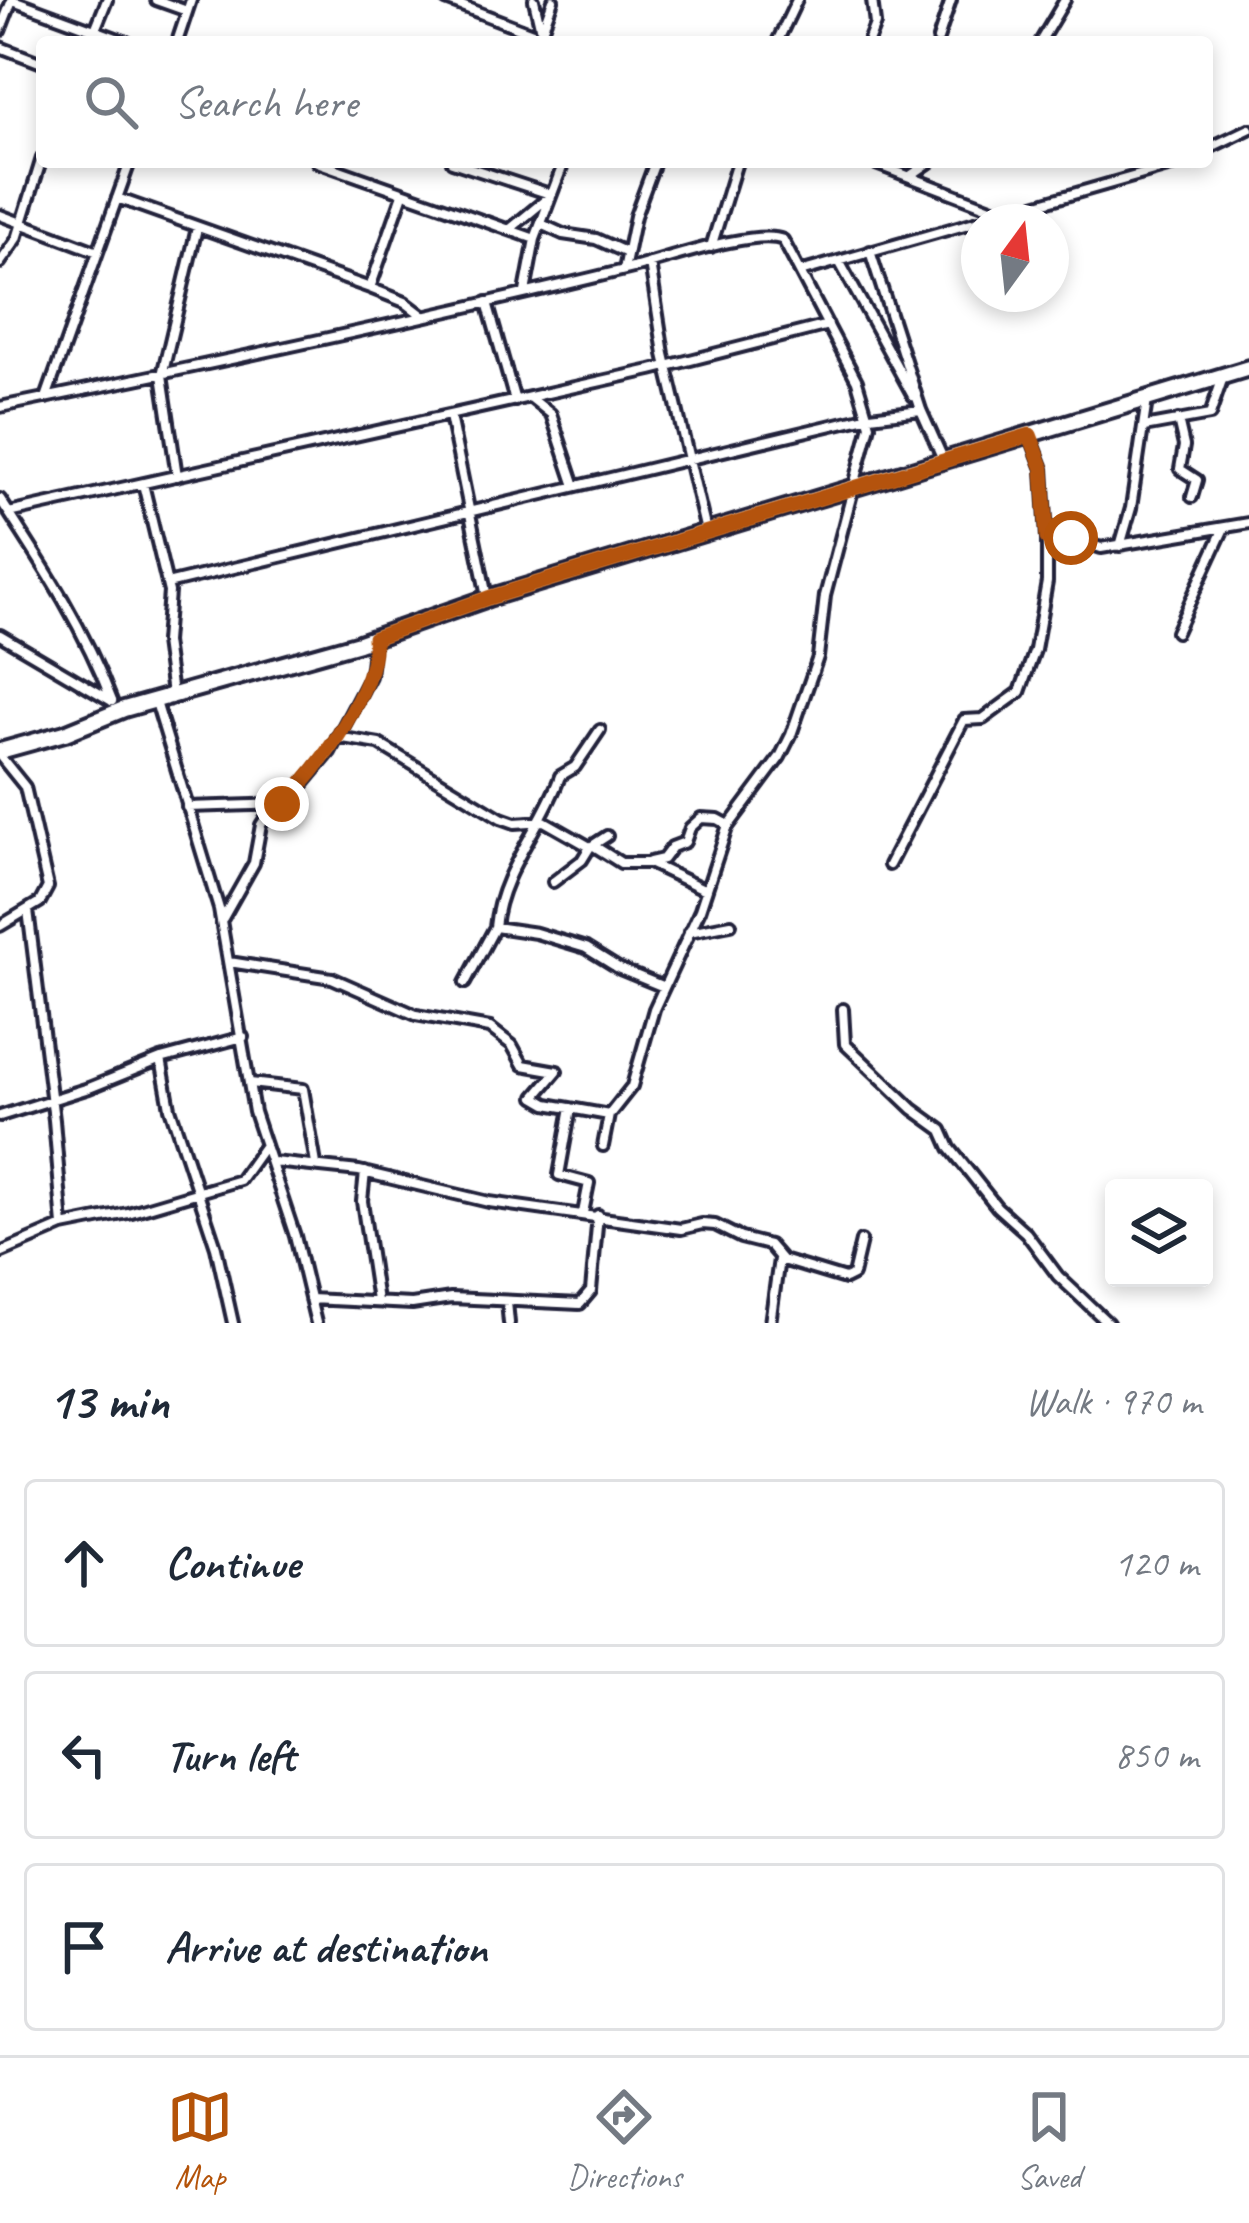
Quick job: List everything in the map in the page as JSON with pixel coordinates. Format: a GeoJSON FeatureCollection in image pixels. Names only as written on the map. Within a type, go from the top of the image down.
{"type":"FeatureCollection","features":[{"type":"Feature","properties":{"kind":"main road"},"geometry":{"type":"LineString","coordinates":[[0,754],[65,733],[118,705],[172,696],[374,638],[488,598],[1249,368]]}},
{"type":"Feature","properties":{"kind":"street"},"geometry":{"type":"LineString","coordinates":[[0,31],[13,0],[112,36]]}},
{"type":"Feature","properties":{"kind":"street"},"geometry":{"type":"LineString","coordinates":[[92,36],[106,0]]}},
{"type":"Feature","properties":{"kind":"street"},"geometry":{"type":"LineString","coordinates":[[157,0],[188,11]]}},
{"type":"Feature","properties":{"kind":"street"},"geometry":{"type":"LineString","coordinates":[[179,36],[191,0]]}},
{"type":"Feature","properties":{"kind":"street"},"geometry":{"type":"LineString","coordinates":[[446,0],[493,21],[546,36]]}},
{"type":"Feature","properties":{"kind":"street"},"geometry":{"type":"LineString","coordinates":[[534,0],[541,33]]}},
{"type":"Feature","properties":{"kind":"street"},"geometry":{"type":"LineString","coordinates":[[541,33],[553,0]]}},
{"type":"Feature","properties":{"kind":"street"},"geometry":{"type":"LineString","coordinates":[[780,36],[797,0]]}},
{"type":"Feature","properties":{"kind":"street"},"geometry":{"type":"LineString","coordinates":[[870,36],[875,24],[872,0]]}},
{"type":"Feature","properties":{"kind":"street"},"geometry":{"type":"LineString","coordinates":[[939,36],[951,0]]}},
{"type":"Feature","properties":{"kind":"street"},"geometry":{"type":"LineString","coordinates":[[1044,36],[1065,0]]}},
{"type":"Feature","properties":{"kind":"street"},"geometry":{"type":"LineString","coordinates":[[0,47],[36,61]]}},
{"type":"Feature","properties":{"kind":"street"},"geometry":{"type":"LineString","coordinates":[[1213,146],[1249,129]]}},
{"type":"Feature","properties":{"kind":"street"},"geometry":{"type":"LineString","coordinates":[[0,263],[16,239],[39,168]]}},
{"type":"Feature","properties":{"kind":"street"},"geometry":{"type":"LineString","coordinates":[[46,398],[128,168]]}},
{"type":"Feature","properties":{"kind":"street"},"geometry":{"type":"LineString","coordinates":[[333,168],[536,239]]}},
{"type":"Feature","properties":{"kind":"street"},"geometry":{"type":"LineString","coordinates":[[470,168],[550,195]]}},
{"type":"Feature","properties":{"kind":"street"},"geometry":{"type":"LineString","coordinates":[[525,292],[536,239],[561,168]]}},
{"type":"Feature","properties":{"kind":"street"},"geometry":{"type":"LineString","coordinates":[[624,270],[653,168]]}},
{"type":"Feature","properties":{"kind":"street"},"geometry":{"type":"LineString","coordinates":[[711,248],[735,168]]}},
{"type":"Feature","properties":{"kind":"street"},"geometry":{"type":"LineString","coordinates":[[888,168],[979,204]]}},
{"type":"Feature","properties":{"kind":"street"},"geometry":{"type":"LineString","coordinates":[[910,176],[921,168]]}},
{"type":"Feature","properties":{"kind":"street"},"geometry":{"type":"LineString","coordinates":[[1039,204],[1164,168]]}},
{"type":"Feature","properties":{"kind":"street"},"geometry":{"type":"LineString","coordinates":[[370,288],[404,194]]}},
{"type":"Feature","properties":{"kind":"street"},"geometry":{"type":"LineString","coordinates":[[509,230],[550,195]]}},
{"type":"Feature","properties":{"kind":"street"},"geometry":{"type":"LineString","coordinates":[[117,198],[370,288],[405,302],[423,316]]}},
{"type":"Feature","properties":{"kind":"street"},"geometry":{"type":"LineString","coordinates":[[0,215],[98,252]]}},
{"type":"Feature","properties":{"kind":"street"},"geometry":{"type":"LineString","coordinates":[[541,224],[618,246],[626,254]]}},
{"type":"Feature","properties":{"kind":"street"},"geometry":{"type":"LineString","coordinates":[[800,272],[961,226]]}},
{"type":"Feature","properties":{"kind":"street"},"geometry":{"type":"LineString","coordinates":[[177,476],[162,375],[196,228]]}},
{"type":"Feature","properties":{"kind":"street"},"geometry":{"type":"LineString","coordinates":[[0,407],[162,375],[711,248],[779,237],[856,380],[870,416],[825,596],[818,657],[791,735],[729,825],[664,987],[632,1086],[609,1114],[603,1146]]}},
{"type":"Feature","properties":{"kind":"street"},"geometry":{"type":"LineString","coordinates":[[870,251],[920,410]]}},
{"type":"Feature","properties":{"kind":"street"},"geometry":{"type":"LineString","coordinates":[[839,260],[944,460]]}},
{"type":"Feature","properties":{"kind":"street"},"geometry":{"type":"LineString","coordinates":[[650,263],[687,461],[706,532]]}},
{"type":"Feature","properties":{"kind":"street"},"geometry":{"type":"LineString","coordinates":[[487,302],[514,400]]}},
{"type":"Feature","properties":{"kind":"street"},"geometry":{"type":"LineString","coordinates":[[9,513],[668,366],[827,325]]}},
{"type":"Feature","properties":{"kind":"street"},"geometry":{"type":"LineString","coordinates":[[1144,427],[1210,415],[1223,376]]}},
{"type":"Feature","properties":{"kind":"street"},"geometry":{"type":"LineString","coordinates":[[530,397],[551,414],[575,486]]}},
{"type":"Feature","properties":{"kind":"street"},"geometry":{"type":"LineString","coordinates":[[1120,546],[1131,508],[1147,398]]}},
{"type":"Feature","properties":{"kind":"street"},"geometry":{"type":"LineString","coordinates":[[166,584],[870,416],[920,410]]}},
{"type":"Feature","properties":{"kind":"street"},"geometry":{"type":"LineString","coordinates":[[450,416],[488,598]]}},
{"type":"Feature","properties":{"kind":"street"},"geometry":{"type":"LineString","coordinates":[[1178,420],[1184,446],[1180,468],[1196,476],[1192,497]]}},
{"type":"Feature","properties":{"kind":"street"},"geometry":{"type":"LineString","coordinates":[[889,865],[964,720],[983,719],[1024,688],[1046,589],[1043,469],[1030,435]]}},
{"type":"Feature","properties":{"kind":"street"},"geometry":{"type":"LineString","coordinates":[[143,484],[170,602],[165,642],[172,696]]}},
{"type":"Feature","properties":{"kind":"street"},"geometry":{"type":"LineString","coordinates":[[0,499],[85,633],[118,705]]}},
{"type":"Feature","properties":{"kind":"street"},"geometry":{"type":"LineString","coordinates":[[1047,538],[1076,539],[1098,548],[1249,523]]}},
{"type":"Feature","properties":{"kind":"street"},"geometry":{"type":"LineString","coordinates":[[1176,632],[1225,527]]}},
{"type":"Feature","properties":{"kind":"street"},"geometry":{"type":"LineString","coordinates":[[0,635],[118,705]]}},
{"type":"Feature","properties":{"kind":"street"},"geometry":{"type":"LineString","coordinates":[[222,921],[254,863],[261,825],[310,777],[370,676],[374,638]]}},
{"type":"Feature","properties":{"kind":"street"},"geometry":{"type":"LineString","coordinates":[[156,700],[222,921],[254,1112],[295,1236],[316,1323]]}},
{"type":"Feature","properties":{"kind":"street"},"geometry":{"type":"LineString","coordinates":[[465,983],[495,927],[496,911],[525,839],[549,808],[560,776],[575,767],[600,730]]}},
{"type":"Feature","properties":{"kind":"street"},"geometry":{"type":"LineString","coordinates":[[337,737],[389,749],[512,823],[538,819],[621,863],[663,860],[672,847],[685,842],[690,828],[701,818],[729,825]]}},
{"type":"Feature","properties":{"kind":"street"},"geometry":{"type":"LineString","coordinates":[[0,754],[26,787],[49,887],[40,902],[0,926]]}},
{"type":"Feature","properties":{"kind":"street"},"geometry":{"type":"LineString","coordinates":[[187,807],[282,804]]}},
{"type":"Feature","properties":{"kind":"street"},"geometry":{"type":"LineString","coordinates":[[553,882],[607,836]]}},
{"type":"Feature","properties":{"kind":"street"},"geometry":{"type":"LineString","coordinates":[[649,862],[706,890]]}},
{"type":"Feature","properties":{"kind":"street"},"geometry":{"type":"LineString","coordinates":[[28,910],[63,1226]]}},
{"type":"Feature","properties":{"kind":"street"},"geometry":{"type":"LineString","coordinates":[[687,932],[731,924]]}},
{"type":"Feature","properties":{"kind":"street"},"geometry":{"type":"LineString","coordinates":[[495,927],[586,948],[664,987]]}},
{"type":"Feature","properties":{"kind":"street"},"geometry":{"type":"LineString","coordinates":[[229,962],[332,977],[416,1015],[499,1032],[524,1065],[557,1071],[535,1096],[545,1104],[609,1114]]}},
{"type":"Feature","properties":{"kind":"street"},"geometry":{"type":"LineString","coordinates":[[843,1009],[844,1044],[942,1130],[950,1148],[997,1208],[1108,1323]]}},
{"type":"Feature","properties":{"kind":"street"},"geometry":{"type":"LineString","coordinates":[[0,1116],[161,1059],[243,1037]]}},
{"type":"Feature","properties":{"kind":"street"},"geometry":{"type":"LineString","coordinates":[[161,1059],[170,1108],[216,1247],[233,1323]]}},
{"type":"Feature","properties":{"kind":"street"},"geometry":{"type":"LineString","coordinates":[[250,1083],[303,1089],[316,1164]]}},
{"type":"Feature","properties":{"kind":"street"},"geometry":{"type":"LineString","coordinates":[[571,1108],[560,1175],[589,1183],[584,1213]]}},
{"type":"Feature","properties":{"kind":"street"},"geometry":{"type":"LineString","coordinates":[[0,1253],[63,1226],[128,1213],[240,1180],[265,1144]]}},
{"type":"Feature","properties":{"kind":"street"},"geometry":{"type":"LineString","coordinates":[[273,1162],[365,1172],[489,1202],[681,1229],[705,1223],[769,1245],[779,1259],[849,1279],[861,1241]]}},
{"type":"Feature","properties":{"kind":"street"},"geometry":{"type":"LineString","coordinates":[[365,1172],[362,1201],[378,1302]]}},
{"type":"Feature","properties":{"kind":"street"},"geometry":{"type":"LineString","coordinates":[[310,1299],[412,1304],[452,1298],[585,1301],[591,1291],[598,1215]]}},
{"type":"Feature","properties":{"kind":"street"},"geometry":{"type":"LineString","coordinates":[[770,1323],[779,1259]]}},
{"type":"Feature","properties":{"kind":"street"},"geometry":{"type":"LineString","coordinates":[[507,1302],[509,1323]]}},
{"type":"Feature","properties":{"kind":"route"},"geometry":{"type":"LineString","coordinates":[[282,804],[330,752],[370,676],[374,638],[488,598],[1030,435],[1043,469],[1047,538],[1071,538]]}}]}
